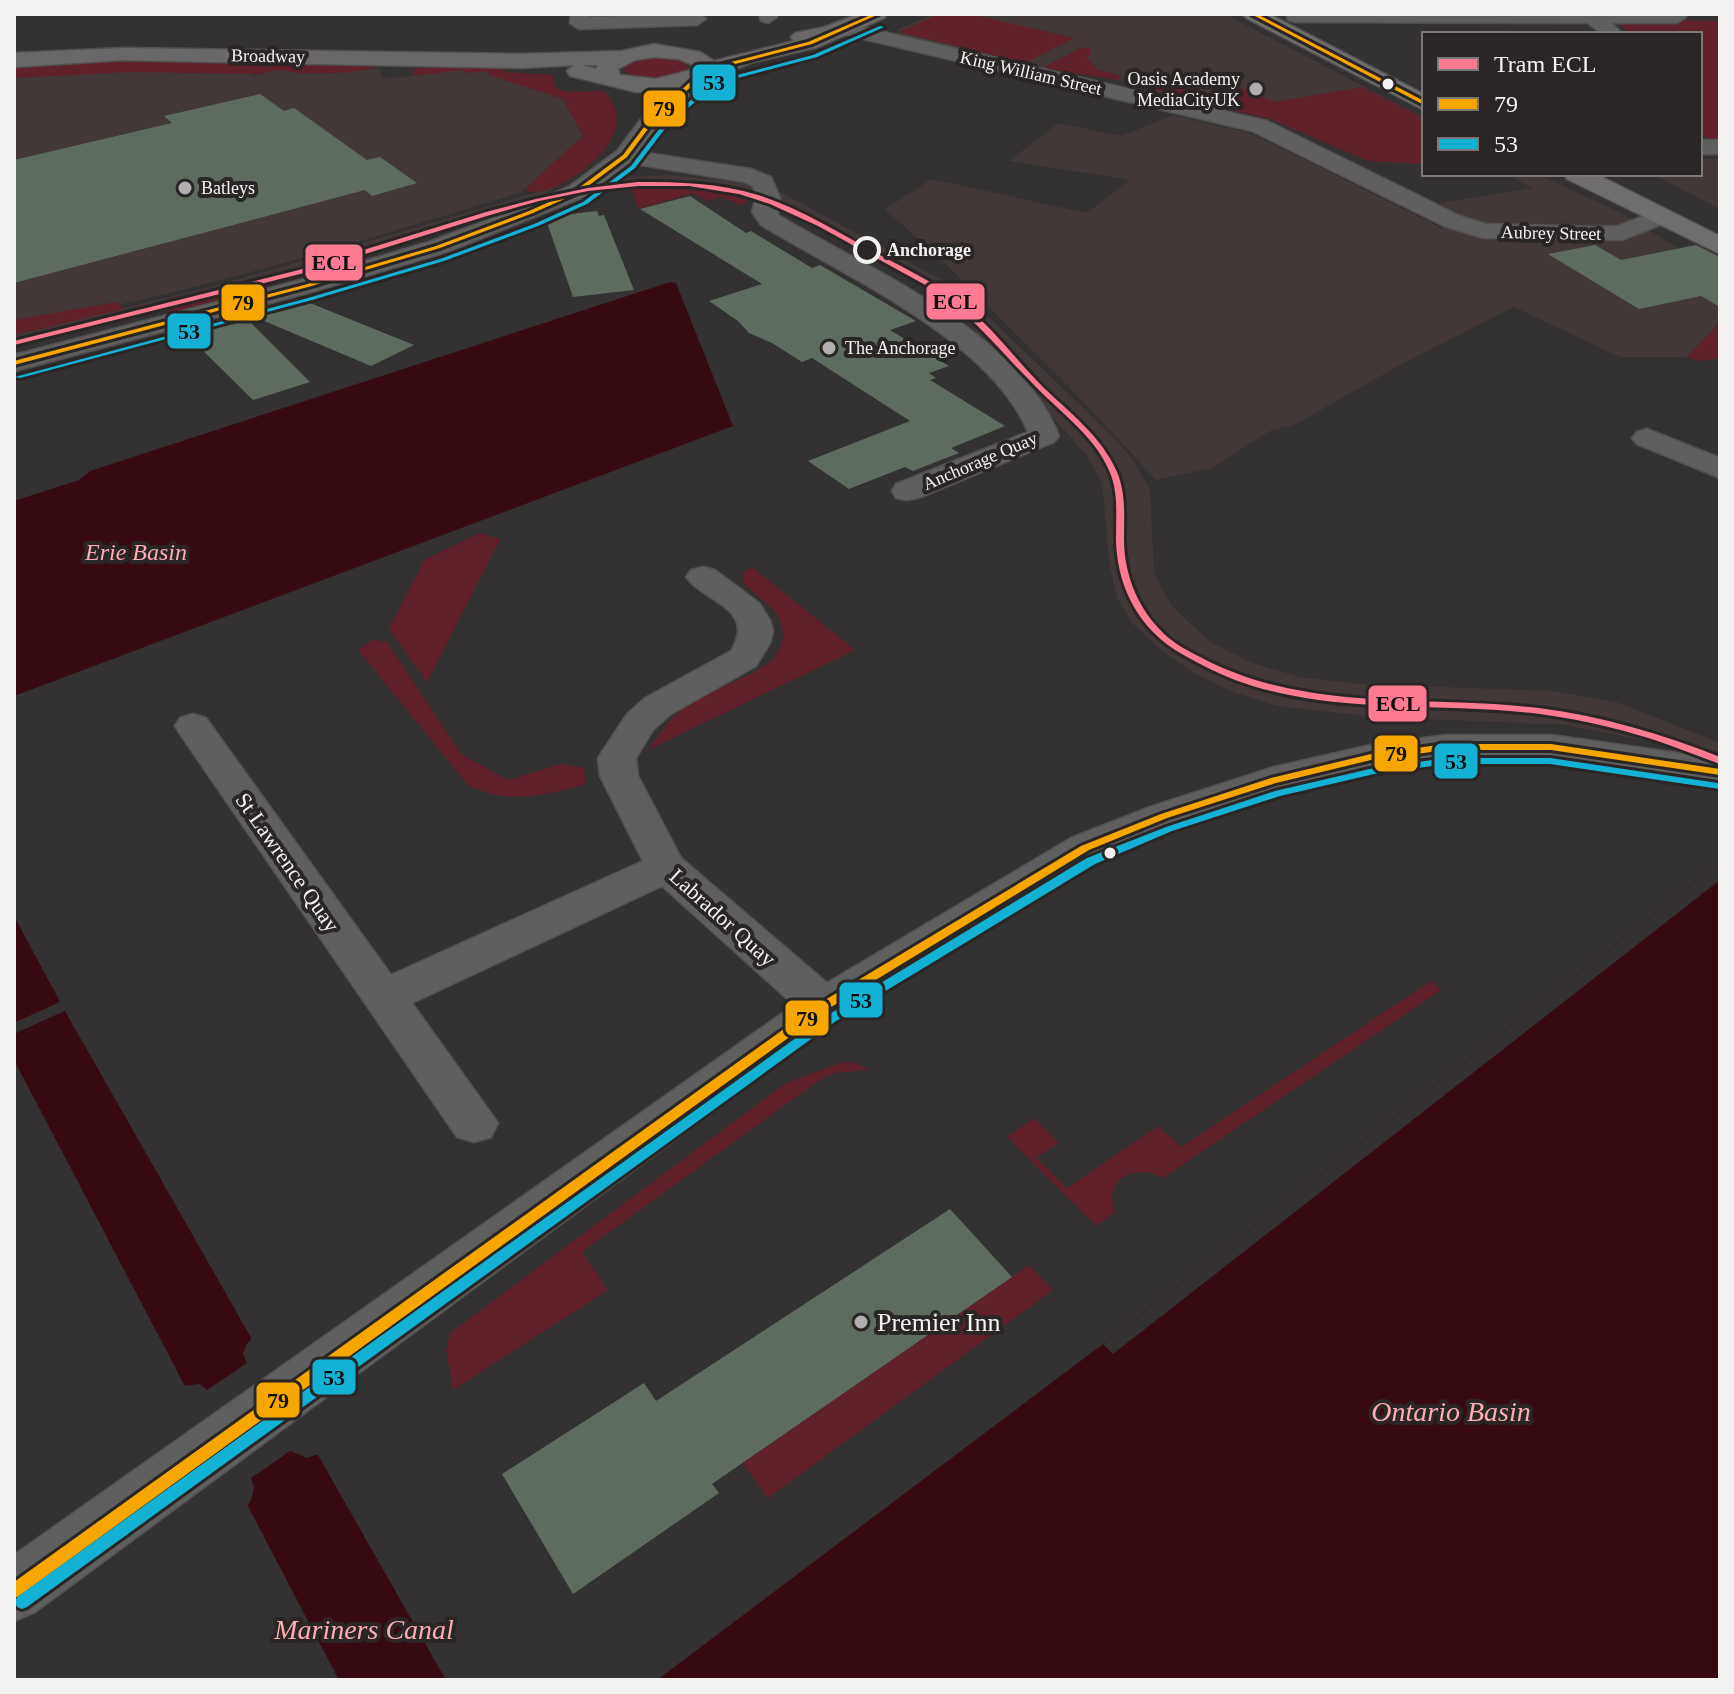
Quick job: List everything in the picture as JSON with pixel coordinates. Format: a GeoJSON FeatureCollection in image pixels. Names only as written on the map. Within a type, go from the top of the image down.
{"type":"FeatureCollection","features":[{"type":"Feature","properties":{"kind":"highway"},"geometry":{"type":"LineString","coordinates":[[1253,14],[1422,102]]}},
{"type":"Feature","properties":{"kind":"highway"},"geometry":{"type":"LineString","coordinates":[[1286,15],[1422,89]]}},
{"type":"Feature","properties":{"kind":"highway"},"geometry":{"type":"LineString","coordinates":[[1580,176],[1720,246]]}},
{"type":"Feature","properties":{"kind":"highway"},"geometry":{"type":"LineString","coordinates":[[1617,176],[1720,228]]}},
{"type":"Feature","properties":{"kind":"main road"},"geometry":{"type":"LineString","coordinates":[[702,74],[810,43],[877,14]]}},
{"type":"Feature","properties":{"kind":"main road"},"geometry":{"type":"LineString","coordinates":[[677,53],[738,48],[836,30]]}},
{"type":"Feature","properties":{"kind":"main road","name":"Broadway"},"geometry":{"type":"LineString","coordinates":[[14,60],[136,54],[521,61],[623,57],[649,52],[677,53]]}},
{"type":"Feature","properties":{"kind":"main road"},"geometry":{"type":"LineString","coordinates":[[677,53],[697,58],[706,65],[702,74]]}},
{"type":"Feature","properties":{"kind":"main road"},"geometry":{"type":"LineString","coordinates":[[616,80],[606,73],[607,67],[623,57]]}},
{"type":"Feature","properties":{"kind":"main road","name":"Broadway"},"geometry":{"type":"LineString","coordinates":[[521,61],[655,87],[702,74]]}},
{"type":"Feature","properties":{"kind":"street"},"geometry":{"type":"LineString","coordinates":[[580,14],[579,23],[697,19]]}},
{"type":"Feature","properties":{"kind":"street"},"geometry":{"type":"LineString","coordinates":[[1286,15],[1677,17]]}},
{"type":"Feature","properties":{"kind":"street"},"geometry":{"type":"LineString","coordinates":[[1410,16],[1428,32]]}},
{"type":"Feature","properties":{"kind":"street"},"geometry":{"type":"LineString","coordinates":[[1593,17],[1611,32]]}},
{"type":"Feature","properties":{"kind":"street","name":"King William Street"},"geometry":{"type":"LineString","coordinates":[[836,30],[1259,126],[1439,215]]}},
{"type":"Feature","properties":{"kind":"street"},"geometry":{"type":"LineString","coordinates":[[14,363],[180,321],[450,242],[578,191],[625,156],[652,120],[702,74]]}},
{"type":"Feature","properties":{"kind":"street"},"geometry":{"type":"LineString","coordinates":[[616,80],[638,96],[652,120]]}},
{"type":"Feature","properties":{"kind":"street","name":"Anchorage Quay"},"geometry":{"type":"LineString","coordinates":[[625,156],[751,176],[763,182],[768,198],[764,212],[769,220],[946,322],[991,361],[1038,419],[1044,436],[907,491]]}},
{"type":"Feature","properties":{"kind":"street","name":"Aubrey Street"},"geometry":{"type":"LineString","coordinates":[[1439,215],[1467,227],[1514,233],[1622,233],[1662,216]]}},
{"type":"Feature","properties":{"kind":"street"},"geometry":{"type":"LineString","coordinates":[[1647,438],[1720,469]]}},
{"type":"Feature","properties":{"kind":"street","name":"Labrador Quay"},"geometry":{"type":"LineString","coordinates":[[713,572],[749,611],[758,629],[753,647],[729,668],[658,706],[640,722],[617,758],[626,793],[666,867],[824,1006]]}},
{"type":"Feature","properties":{"kind":"street","name":"St Lawrence Quay"},"geometry":{"type":"LineString","coordinates":[[193,726],[474,1123]]}},
{"type":"Feature","properties":{"kind":"street"},"geometry":{"type":"LineString","coordinates":[[14,1591],[358,1346],[824,1006],[1085,848],[1164,816],[1274,780],[1371,757],[1446,747],[1551,747],[1720,772]]}},
{"type":"Feature","properties":{"kind":"street"},"geometry":{"type":"LineString","coordinates":[[384,997],[666,867]]}},
{"type":"Feature","properties":{"kind":"shaded area","name":"Oasis Academy MediaCityUK"},"geometry":{"type":"Polygon","coordinates":[[[933,14],[1225,14],[1422,117],[1422,164],[1368,161],[1270,119],[1231,108],[1151,91],[1130,82],[1024,64],[899,34],[897,30],[933,14]]]}},
{"type":"Feature","properties":{"kind":"shaded area"},"geometry":{"type":"Polygon","coordinates":[[[939,14],[970,14],[1074,38],[1025,63],[899,32],[939,14]]]}},
{"type":"Feature","properties":{"kind":"shaded area"},"geometry":{"type":"Polygon","coordinates":[[[1668,20],[1720,21],[1720,139],[1708,139],[1702,133],[1702,32],[1628,32],[1617,21],[1666,25],[1668,20]]]}},
{"type":"Feature","properties":{"kind":"shaded area"},"geometry":{"type":"Polygon","coordinates":[[[113,47],[275,49],[251,77],[273,69],[307,73],[380,69],[382,78],[412,76],[415,69],[485,66],[489,75],[563,99],[583,136],[520,193],[321,253],[183,290],[14,329],[14,54],[113,47]]]}},
{"type":"Feature","properties":{"kind":"shaded area"},"geometry":{"type":"Polygon","coordinates":[[[1088,47],[1092,51],[1087,58],[1098,69],[1121,76],[1118,80],[1042,68],[1080,48],[1088,47]]]}},
{"type":"Feature","properties":{"kind":"shaded area"},"geometry":{"type":"Polygon","coordinates":[[[660,57],[684,62],[688,69],[666,79],[638,78],[624,71],[626,65],[660,57]]]}},
{"type":"Feature","properties":{"kind":"shaded area"},"geometry":{"type":"Polygon","coordinates":[[[86,62],[335,63],[366,64],[375,68],[327,73],[277,70],[263,74],[130,72],[14,78],[14,67],[86,62]]]}},
{"type":"Feature","properties":{"kind":"shaded area"},"geometry":{"type":"Polygon","coordinates":[[[430,65],[503,68],[506,72],[552,75],[556,88],[566,92],[603,91],[613,104],[617,118],[614,131],[608,145],[572,178],[556,187],[529,193],[525,189],[583,136],[563,99],[489,75],[487,71],[465,73],[463,70],[412,76],[415,69],[430,65]]]}},
{"type":"Feature","properties":{"kind":"shaded area"},"geometry":{"type":"Polygon","coordinates":[[[1211,77],[1206,85],[1189,92],[1167,93],[1139,84],[1148,80],[1211,77]]]}},
{"type":"Feature","properties":{"kind":"shaded area"},"geometry":{"type":"Polygon","coordinates":[[[1218,78],[1275,102],[1362,87],[1422,117],[1422,164],[1368,161],[1270,119],[1183,98],[1210,93],[1218,78]]]}},
{"type":"Feature","properties":{"kind":"shaded area"},"geometry":{"type":"Polygon","coordinates":[[[1173,115],[1244,132],[1442,228],[1463,216],[1438,203],[1532,188],[1511,176],[1541,176],[1619,212],[1675,246],[1720,268],[1720,322],[1687,357],[1620,357],[1514,307],[1400,365],[1296,424],[1270,431],[1212,468],[1156,480],[1083,401],[954,272],[885,209],[932,179],[1087,213],[1130,180],[1009,161],[1059,123],[1121,136],[1173,115]]]}},
{"type":"Feature","properties":{"kind":"shaded area"},"geometry":{"type":"Polygon","coordinates":[[[1702,159],[1720,159],[1720,209],[1656,176],[1702,176],[1702,159]]]}},
{"type":"Feature","properties":{"kind":"shaded area"},"geometry":{"type":"Polygon","coordinates":[[[667,175],[749,183],[754,186],[756,195],[754,198],[726,190],[667,186],[591,192],[612,179],[667,175]]]}},
{"type":"Feature","properties":{"kind":"shaded area"},"geometry":{"type":"Polygon","coordinates":[[[558,186],[530,203],[371,253],[178,307],[14,346],[14,335],[222,284],[558,186]]]}},
{"type":"Feature","properties":{"kind":"shaded area"},"geometry":{"type":"Polygon","coordinates":[[[631,189],[718,192],[748,201],[740,205],[721,197],[707,201],[693,193],[639,209],[631,189]]]}},
{"type":"Feature","properties":{"kind":"shaded area"},"geometry":{"type":"Polygon","coordinates":[[[779,191],[962,291],[1115,439],[1130,456],[1150,489],[1154,571],[1162,590],[1172,606],[1210,642],[1252,663],[1300,677],[1361,684],[1554,691],[1619,703],[1720,743],[1720,752],[1681,748],[1567,725],[1374,717],[1277,706],[1233,692],[1194,673],[1163,652],[1133,624],[1118,600],[1110,568],[1102,483],[1087,456],[961,315],[918,283],[778,204],[779,191]]]}},
{"type":"Feature","properties":{"kind":"shaded area"},"geometry":{"type":"Polygon","coordinates":[[[371,253],[337,266],[171,313],[167,310],[371,253]]]}},
{"type":"Feature","properties":{"kind":"shaded area"},"geometry":{"type":"Polygon","coordinates":[[[116,302],[124,309],[14,335],[14,320],[116,302]]]}},
{"type":"Feature","properties":{"kind":"shaded area"},"geometry":{"type":"Polygon","coordinates":[[[1720,322],[1720,358],[1698,361],[1687,357],[1720,322]]]}},
{"type":"Feature","properties":{"kind":"shaded area"},"geometry":{"type":"Polygon","coordinates":[[[479,533],[500,539],[427,682],[389,629],[424,560],[479,533]]]}},
{"type":"Feature","properties":{"kind":"shaded area"},"geometry":{"type":"Polygon","coordinates":[[[752,567],[855,650],[648,750],[670,720],[691,702],[754,672],[777,654],[782,641],[780,619],[742,580],[744,572],[752,567]]]}},
{"type":"Feature","properties":{"kind":"shaded area"},"geometry":{"type":"Polygon","coordinates":[[[372,640],[387,642],[461,754],[508,780],[561,764],[584,768],[586,784],[526,796],[496,795],[468,785],[358,650],[372,640]]]}},
{"type":"Feature","properties":{"kind":"shaded area"},"geometry":{"type":"Polygon","coordinates":[[[1431,981],[1441,990],[1163,1178],[1142,1172],[1133,1173],[1117,1182],[1112,1200],[1115,1212],[1096,1226],[1007,1137],[1034,1118],[1059,1143],[1036,1158],[1067,1188],[1158,1126],[1181,1147],[1431,981]]]}},
{"type":"Feature","properties":{"kind":"shaded area"},"geometry":{"type":"Polygon","coordinates":[[[843,1062],[857,1063],[869,1070],[834,1073],[818,1081],[582,1252],[608,1290],[453,1390],[446,1350],[450,1333],[786,1083],[843,1062]]]}},
{"type":"Feature","properties":{"kind":"shaded area"},"geometry":{"type":"Polygon","coordinates":[[[1029,1265],[1053,1290],[768,1498],[743,1463],[1029,1265]]]}},
{"type":"Feature","properties":{"kind":"water","name":"Erie Basin"},"geometry":{"type":"Polygon","coordinates":[[[670,282],[676,283],[733,426],[14,696],[14,501],[79,480],[90,471],[670,282]]]}},
{"type":"Feature","properties":{"kind":"water","name":"Ontario Basin"},"geometry":{"type":"Polygon","coordinates":[[[1720,863],[1720,1680],[657,1680],[1103,1344],[1720,863]]]}},
{"type":"Feature","properties":{"kind":"water","name":"Mariners Canal"},"geometry":{"type":"Polygon","coordinates":[[[14,916],[446,1680],[339,1680],[14,1060],[14,916]]]}},
{"type":"Feature","properties":{"kind":"pier"},"geometry":{"type":"Polygon","coordinates":[[[1720,863],[1720,880],[1113,1354],[1103,1344],[1720,863]]]}},
{"type":"Feature","properties":{"kind":"pier"},"geometry":{"type":"Polygon","coordinates":[[[64,1000],[69,1009],[14,1034],[14,1023],[64,1000]]]}},
{"type":"Feature","properties":{"kind":"pier"},"geometry":{"type":"Polygon","coordinates":[[[254,1335],[321,1453],[307,1458],[290,1451],[251,1478],[254,1488],[245,1509],[180,1386],[200,1384],[207,1390],[247,1363],[243,1354],[254,1335]]]}},
{"type":"Feature","properties":{"kind":"building","name":"Batleys"},"geometry":{"type":"Polygon","coordinates":[[[260,94],[284,111],[294,108],[367,160],[380,157],[417,183],[372,196],[365,190],[14,283],[14,160],[172,123],[164,116],[260,94]]]}},
{"type":"Feature","properties":{"kind":"building","name":"The Anchorage"},"geometry":{"type":"Polygon","coordinates":[[[690,196],[746,233],[751,231],[812,268],[820,265],[916,321],[890,330],[949,366],[929,373],[936,378],[930,380],[1005,426],[951,448],[959,453],[913,471],[905,467],[849,489],[808,461],[910,421],[812,358],[802,362],[749,333],[738,321],[709,301],[762,284],[640,209],[690,196]]]}},
{"type":"Feature","properties":{"kind":"building"},"geometry":{"type":"Polygon","coordinates":[[[597,211],[599,216],[604,215],[634,290],[573,297],[545,217],[597,211]]]}},
{"type":"Feature","properties":{"kind":"building"},"geometry":{"type":"Polygon","coordinates":[[[1595,245],[1621,260],[1696,245],[1720,257],[1720,307],[1701,296],[1639,309],[1548,254],[1595,245]]]}},
{"type":"Feature","properties":{"kind":"building"},"geometry":{"type":"Polygon","coordinates":[[[300,299],[414,345],[371,366],[257,318],[300,299]]]}},
{"type":"Feature","properties":{"kind":"building"},"geometry":{"type":"Polygon","coordinates":[[[239,317],[246,323],[250,322],[310,382],[253,400],[185,333],[239,317]]]}},
{"type":"Feature","properties":{"kind":"building"},"geometry":{"type":"Polygon","coordinates":[[[950,1209],[1012,1277],[712,1484],[719,1493],[573,1594],[502,1474],[644,1383],[656,1401],[950,1209]]]}},
{"type":"Feature","properties":{"kind":"tram line","name":"ECL"},"geometry":{"type":"LineString","coordinates":[[14,343],[301,272],[488,213],[588,189],[638,184],[689,184],[739,192],[804,216],[942,292],[983,326],[1088,434],[1107,459],[1117,481],[1121,558],[1129,589],[1155,630],[1180,650],[1222,672],[1265,687],[1354,701],[1492,707],[1562,714],[1631,730],[1720,761]]}},
{"type":"Feature","properties":{"kind":"transit line","name":"79"},"geometry":{"type":"LineString","coordinates":[[14,363],[306,286],[438,247],[531,212],[578,191],[625,156],[652,120],[706,70],[810,43],[877,14]]}},
{"type":"Feature","properties":{"kind":"transit line","name":"79"},"geometry":{"type":"LineString","coordinates":[[1253,14],[1422,102]]}},
{"type":"Feature","properties":{"kind":"transit line","name":"53"},"geometry":{"type":"LineString","coordinates":[[18,377],[310,299],[442,260],[536,225],[585,203],[633,167],[662,129],[713,83],[815,56],[882,27]]}},
{"type":"Feature","properties":{"kind":"transit line","name":"79"},"geometry":{"type":"LineString","coordinates":[[14,1591],[824,1006],[1085,848],[1164,816],[1274,780],[1371,757],[1446,747],[1551,747],[1720,772]]}},
{"type":"Feature","properties":{"kind":"transit line","name":"53"},"geometry":{"type":"LineString","coordinates":[[22,1602],[832,1018],[1091,861],[1169,829],[1278,793],[1374,771],[1447,761],[1550,761],[1718,786]]}},
{"type":"Feature","properties":{"kind":"place","name":"Oasis Academy MediaCityUK"},"geometry":{"type":"Point","coordinates":[1256,89]}},
{"type":"Feature","properties":{"kind":"place","name":"Batleys"},"geometry":{"type":"Point","coordinates":[185,188]}},
{"type":"Feature","properties":{"kind":"place","name":"Anchorage"},"geometry":{"type":"Point","coordinates":[867,250]}},
{"type":"Feature","properties":{"kind":"place","name":"The Anchorage"},"geometry":{"type":"Point","coordinates":[829,348]}},
{"type":"Feature","properties":{"kind":"place","name":"Premier Inn"},"geometry":{"type":"Point","coordinates":[861,1322]}}]}
